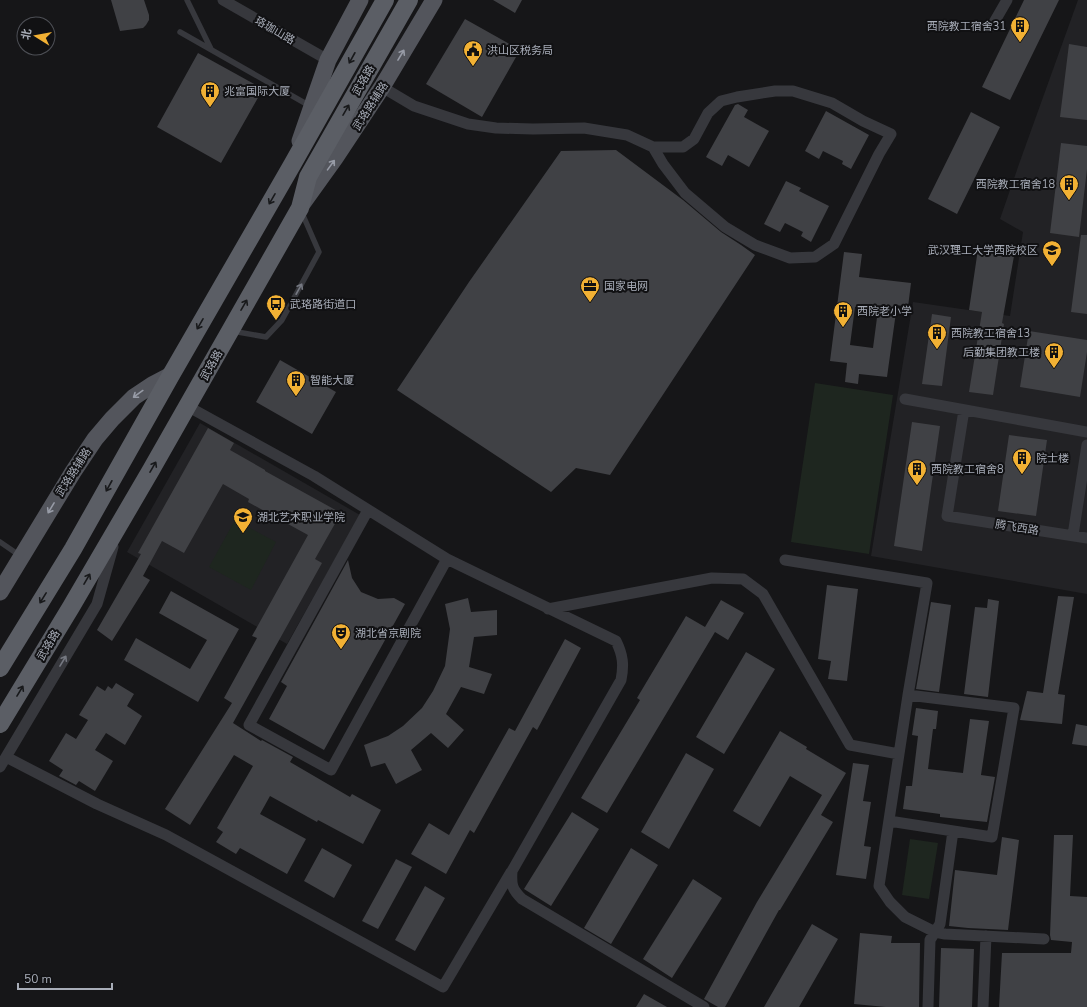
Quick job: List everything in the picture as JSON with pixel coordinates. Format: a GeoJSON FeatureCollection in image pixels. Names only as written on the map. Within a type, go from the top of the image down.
{"type":"FeatureCollection","features":[{"type":"Feature","properties":{"kind":"highway","name":"武珞路"},"geometry":{"type":"LineString","coordinates":[[0,668],[73,549],[385,0]]}},
{"type":"Feature","properties":{"kind":"highway","name":"武珞路"},"geometry":{"type":"LineString","coordinates":[[0,724],[118,527],[300,208],[308,178],[409,0]]}},
{"type":"Feature","properties":{"kind":"main road"},"geometry":{"type":"LineString","coordinates":[[292,166],[328,60],[360,0]]}},
{"type":"Feature","properties":{"kind":"main road","name":"武珞路辅路"},"geometry":{"type":"LineString","coordinates":[[300,208],[336,158],[382,87],[434,0]]}},
{"type":"Feature","properties":{"kind":"main road","name":"武珞路辅路"},"geometry":{"type":"LineString","coordinates":[[0,592],[73,472],[95,439],[134,397],[171,375]]}},
{"type":"Feature","properties":{"kind":"street","name":"珞珈山路"},"geometry":{"type":"LineString","coordinates":[[223,0],[328,60]]}},
{"type":"Feature","properties":{"kind":"street"},"geometry":{"type":"LineString","coordinates":[[992,26],[1007,0]]}},
{"type":"Feature","properties":{"kind":"street"},"geometry":{"type":"LineString","coordinates":[[382,87],[414,106],[468,124],[503,128],[584,128],[627,135],[653,148],[683,147],[694,139],[708,113],[721,101],[775,91],[793,91],[832,103],[863,121],[891,134],[879,154],[834,244],[815,257],[790,258],[755,245],[725,228],[685,193],[653,148]]}},
{"type":"Feature","properties":{"kind":"street"},"geometry":{"type":"LineString","coordinates":[[905,400],[1087,432]]}},
{"type":"Feature","properties":{"kind":"street"},"geometry":{"type":"LineString","coordinates":[[118,527],[97,604],[3,762],[166,835],[443,987],[512,871],[621,680],[623,670],[621,654],[616,641],[447,559],[314,476],[187,406]]}},
{"type":"Feature","properties":{"kind":"street","name":"腾飞西路"},"geometry":{"type":"LineString","coordinates":[[964,410],[947,516],[1087,538]]}},
{"type":"Feature","properties":{"kind":"street"},"geometry":{"type":"LineString","coordinates":[[1073,536],[1087,445]]}},
{"type":"Feature","properties":{"kind":"street"},"geometry":{"type":"LineString","coordinates":[[368,510],[250,725],[331,770],[447,559]]}},
{"type":"Feature","properties":{"kind":"street"},"geometry":{"type":"LineString","coordinates":[[785,560],[927,583],[908,695],[879,886],[890,902],[905,917],[935,932],[945,934],[1044,939]]}},
{"type":"Feature","properties":{"kind":"street"},"geometry":{"type":"LineString","coordinates":[[548,609],[712,578],[743,579],[763,594],[850,745],[899,754]]}},
{"type":"Feature","properties":{"kind":"street"},"geometry":{"type":"LineString","coordinates":[[889,821],[992,837],[1014,708],[908,695]]}},
{"type":"Feature","properties":{"kind":"street"},"geometry":{"type":"LineString","coordinates":[[928,1007],[930,940],[940,924],[954,831]]}},
{"type":"Feature","properties":{"kind":"street"},"geometry":{"type":"LineString","coordinates":[[512,871],[511,881],[514,892],[522,899],[704,1007]]}},
{"type":"Feature","properties":{"kind":"street"},"geometry":{"type":"LineString","coordinates":[[983,1007],[986,936]]}},
{"type":"Feature","properties":{"kind":"lane"},"geometry":{"type":"LineString","coordinates":[[187,0],[212,50]]}},
{"type":"Feature","properties":{"kind":"lane"},"geometry":{"type":"LineString","coordinates":[[180,32],[312,108]]}},
{"type":"Feature","properties":{"kind":"lane"},"geometry":{"type":"LineString","coordinates":[[230,330],[266,337],[282,320],[319,252],[300,208]]}},
{"type":"Feature","properties":{"kind":"lane"},"geometry":{"type":"LineString","coordinates":[[0,542],[21,556]]}},
{"type":"Feature","properties":{"kind":"shaded area","name":"武汉理工大学西院校区"},"geometry":{"type":"Polygon","coordinates":[[[1078,0],[1087,0],[1087,594],[871,556],[913,302],[1010,316],[1023,232],[1000,219],[1078,0]]]}},
{"type":"Feature","properties":{"kind":"shaded area"},"geometry":{"type":"Polygon","coordinates":[[[815,383],[893,395],[869,554],[791,542],[815,383]]]}},
{"type":"Feature","properties":{"kind":"shaded area","name":"湖北艺术职业学院"},"geometry":{"type":"Polygon","coordinates":[[[200,423],[360,515],[287,644],[127,552],[200,423]]]}},
{"type":"Feature","properties":{"kind":"shaded area"},"geometry":{"type":"Polygon","coordinates":[[[235,520],[276,542],[251,590],[209,567],[235,520]]]}},
{"type":"Feature","properties":{"kind":"shaded area"},"geometry":{"type":"Polygon","coordinates":[[[910,839],[938,843],[929,899],[902,895],[910,839]]]}},
{"type":"Feature","properties":{"kind":"building"},"geometry":{"type":"Polygon","coordinates":[[[111,0],[144,0],[149,15],[149,20],[146,25],[143,28],[120,31],[111,0]]]}},
{"type":"Feature","properties":{"kind":"building"},"geometry":{"type":"Polygon","coordinates":[[[493,0],[522,0],[515,13],[493,0]]]}},
{"type":"Feature","properties":{"kind":"building","name":"西院教工宿舍31"},"geometry":{"type":"Polygon","coordinates":[[[1024,0],[1059,0],[1010,100],[982,87],[1024,0]]]}},
{"type":"Feature","properties":{"kind":"building","name":"洪山区税务局"},"geometry":{"type":"Polygon","coordinates":[[[465,19],[520,50],[482,117],[426,84],[465,19]]]}},
{"type":"Feature","properties":{"kind":"building"},"geometry":{"type":"Polygon","coordinates":[[[1069,44],[1087,47],[1087,120],[1060,117],[1069,44]]]}},
{"type":"Feature","properties":{"kind":"building","name":"兆富国际大厦"},"geometry":{"type":"Polygon","coordinates":[[[198,53],[263,89],[221,163],[157,127],[198,53]]]}},
{"type":"Feature","properties":{"kind":"building"},"geometry":{"type":"Polygon","coordinates":[[[738,104],[748,110],[744,117],[769,131],[749,167],[728,155],[722,166],[706,157],[735,105],[738,104]]]}},
{"type":"Feature","properties":{"kind":"building"},"geometry":{"type":"Polygon","coordinates":[[[826,111],[869,135],[851,169],[842,164],[843,161],[823,151],[819,159],[805,151],[826,111]]]}},
{"type":"Feature","properties":{"kind":"building"},"geometry":{"type":"Polygon","coordinates":[[[971,112],[1000,127],[957,214],[928,199],[971,112]]]}},
{"type":"Feature","properties":{"kind":"building","name":"西院教工宿舍18"},"geometry":{"type":"Polygon","coordinates":[[[1061,143],[1087,146],[1087,169],[1079,237],[1050,233],[1061,143]]]}},
{"type":"Feature","properties":{"kind":"building","name":"国家电网"},"geometry":{"type":"Polygon","coordinates":[[[616,150],[683,200],[721,232],[755,255],[610,475],[576,468],[551,492],[397,390],[469,282],[561,151],[616,150]]]}},
{"type":"Feature","properties":{"kind":"building"},"geometry":{"type":"Polygon","coordinates":[[[786,181],[801,188],[799,191],[829,206],[811,242],[801,236],[803,232],[785,223],[780,232],[764,224],[786,181]]]}},
{"type":"Feature","properties":{"kind":"building"},"geometry":{"type":"Polygon","coordinates":[[[1081,235],[1087,235],[1087,314],[1071,312],[1081,235]]]}},
{"type":"Feature","properties":{"kind":"building"},"geometry":{"type":"Polygon","coordinates":[[[978,249],[1014,256],[1002,323],[1004,324],[993,395],[969,392],[982,312],[969,310],[978,249]]]}},
{"type":"Feature","properties":{"kind":"building","name":"西院老小学"},"geometry":{"type":"Polygon","coordinates":[[[844,252],[862,254],[859,277],[911,283],[908,307],[897,305],[887,377],[859,374],[858,384],[845,382],[847,363],[830,361],[844,252]],[[855,307],[850,345],[873,348],[878,310],[855,307]]]}},
{"type":"Feature","properties":{"kind":"building","name":"西院教工宿舍13"},"geometry":{"type":"Polygon","coordinates":[[[932,314],[951,317],[942,386],[922,384],[932,314]]]}},
{"type":"Feature","properties":{"kind":"building","name":"后勤集团教工楼"},"geometry":{"type":"Polygon","coordinates":[[[1029,331],[1087,340],[1087,352],[1080,397],[1020,387],[1029,331]]]}},
{"type":"Feature","properties":{"kind":"building","name":"智能大厦"},"geometry":{"type":"Polygon","coordinates":[[[280,360],[336,392],[312,434],[256,402],[280,360]]]}},
{"type":"Feature","properties":{"kind":"building","name":"西院教工宿舍8"},"geometry":{"type":"Polygon","coordinates":[[[912,422],[940,426],[922,551],[894,546],[912,422]]]}},
{"type":"Feature","properties":{"kind":"building"},"geometry":{"type":"Polygon","coordinates":[[[208,428],[234,443],[230,450],[341,513],[315,559],[322,563],[233,723],[261,741],[262,740],[293,757],[290,762],[350,797],[352,794],[381,810],[363,844],[318,820],[317,822],[270,796],[260,814],[306,839],[287,874],[240,848],[236,854],[216,842],[223,832],[217,828],[253,766],[234,755],[190,825],[165,809],[232,703],[224,698],[257,638],[252,636],[308,535],[248,502],[249,499],[223,484],[184,553],[162,541],[143,576],[150,580],[112,641],[97,630],[141,554],[138,553],[208,428]]]}},
{"type":"Feature","properties":{"kind":"building","name":"院士楼"},"geometry":{"type":"Polygon","coordinates":[[[1009,435],[1047,440],[1036,516],[998,511],[1009,435]]]}},
{"type":"Feature","properties":{"kind":"building"},"geometry":{"type":"Polygon","coordinates":[[[348,560],[352,578],[361,592],[378,599],[394,598],[405,604],[324,750],[269,719],[287,686],[281,682],[348,560]]]}},
{"type":"Feature","properties":{"kind":"building"},"geometry":{"type":"Polygon","coordinates":[[[827,585],[858,589],[847,681],[828,679],[831,661],[818,659],[827,585]]]}},
{"type":"Feature","properties":{"kind":"building"},"geometry":{"type":"Polygon","coordinates":[[[171,591],[239,629],[198,702],[124,660],[136,638],[190,669],[207,640],[159,613],[171,591]]]}},
{"type":"Feature","properties":{"kind":"building"},"geometry":{"type":"Polygon","coordinates":[[[1058,596],[1074,597],[1058,694],[1065,695],[1062,724],[1020,720],[1027,691],[1043,693],[1058,596]]]}},
{"type":"Feature","properties":{"kind":"building"},"geometry":{"type":"Polygon","coordinates":[[[468,598],[471,612],[497,610],[497,635],[474,637],[469,667],[492,674],[484,694],[461,687],[446,714],[464,730],[448,748],[431,733],[411,750],[422,770],[396,784],[385,763],[371,767],[364,745],[388,736],[403,726],[422,708],[433,691],[445,666],[450,629],[445,604],[468,598]]]}},
{"type":"Feature","properties":{"kind":"building"},"geometry":{"type":"Polygon","coordinates":[[[988,599],[999,601],[988,697],[964,694],[975,607],[987,608],[988,599]]]}},
{"type":"Feature","properties":{"kind":"building"},"geometry":{"type":"Polygon","coordinates":[[[721,600],[744,613],[728,640],[715,632],[607,813],[581,798],[640,700],[637,698],[686,616],[705,627],[721,600]]]}},
{"type":"Feature","properties":{"kind":"building"},"geometry":{"type":"Polygon","coordinates":[[[931,602],[951,605],[939,692],[916,689],[931,602]]]}},
{"type":"Feature","properties":{"kind":"building"},"geometry":{"type":"Polygon","coordinates":[[[565,639],[581,648],[537,730],[533,727],[474,833],[470,830],[446,874],[411,854],[429,823],[449,835],[509,728],[515,731],[565,639]]]}},
{"type":"Feature","properties":{"kind":"building"},"geometry":{"type":"Polygon","coordinates":[[[746,652],[775,669],[724,754],[696,737],[746,652]]]}},
{"type":"Feature","properties":{"kind":"building"},"geometry":{"type":"Polygon","coordinates":[[[116,683],[134,694],[127,706],[142,716],[125,745],[106,733],[95,750],[113,761],[95,791],[79,781],[76,785],[59,776],[63,770],[49,761],[66,733],[76,739],[88,720],[79,715],[97,686],[105,691],[108,686],[112,689],[116,683]]]}},
{"type":"Feature","properties":{"kind":"building"},"geometry":{"type":"Polygon","coordinates":[[[916,708],[938,711],[936,729],[933,729],[928,769],[963,773],[970,719],[989,721],[981,775],[995,777],[987,822],[940,817],[940,814],[903,809],[906,786],[912,786],[918,736],[912,735],[916,708]]]}},
{"type":"Feature","properties":{"kind":"building"},"geometry":{"type":"Polygon","coordinates":[[[1076,724],[1087,726],[1087,746],[1072,744],[1076,724]]]}},
{"type":"Feature","properties":{"kind":"building"},"geometry":{"type":"Polygon","coordinates":[[[780,731],[807,747],[806,749],[846,773],[821,815],[833,822],[779,910],[725,1007],[718,1007],[704,999],[757,902],[822,795],[790,776],[760,827],[733,811],[780,731]]]}},
{"type":"Feature","properties":{"kind":"building"},"geometry":{"type":"Polygon","coordinates":[[[686,753],[714,769],[669,849],[641,832],[686,753]]]}},
{"type":"Feature","properties":{"kind":"building"},"geometry":{"type":"Polygon","coordinates":[[[853,763],[869,765],[863,801],[871,802],[864,846],[871,847],[866,879],[836,875],[853,763]]]}},
{"type":"Feature","properties":{"kind":"building"},"geometry":{"type":"Polygon","coordinates":[[[572,812],[599,829],[551,906],[524,889],[572,812]]]}},
{"type":"Feature","properties":{"kind":"building"},"geometry":{"type":"Polygon","coordinates":[[[1054,835],[1073,835],[1070,896],[1087,897],[1087,1007],[999,1007],[1002,953],[1071,953],[1072,942],[1051,940],[1050,935],[1054,835]]]}},
{"type":"Feature","properties":{"kind":"building"},"geometry":{"type":"Polygon","coordinates":[[[1002,837],[1019,840],[1008,930],[949,926],[955,870],[997,875],[1002,837]]]}},
{"type":"Feature","properties":{"kind":"building"},"geometry":{"type":"Polygon","coordinates":[[[322,848],[352,865],[334,898],[304,881],[322,848]]]}},
{"type":"Feature","properties":{"kind":"building"},"geometry":{"type":"Polygon","coordinates":[[[631,848],[658,865],[611,944],[584,928],[631,848]]]}},
{"type":"Feature","properties":{"kind":"building"},"geometry":{"type":"Polygon","coordinates":[[[396,859],[412,867],[378,929],[362,921],[396,859]]]}},
{"type":"Feature","properties":{"kind":"building"},"geometry":{"type":"Polygon","coordinates":[[[693,879],[722,898],[672,978],[643,959],[693,879]]]}},
{"type":"Feature","properties":{"kind":"building"},"geometry":{"type":"Polygon","coordinates":[[[425,886],[445,898],[415,951],[395,940],[425,886]]]}},
{"type":"Feature","properties":{"kind":"building"},"geometry":{"type":"Polygon","coordinates":[[[812,924],[838,939],[799,1007],[764,1007],[812,924]]]}},
{"type":"Feature","properties":{"kind":"building"},"geometry":{"type":"Polygon","coordinates":[[[860,933],[892,936],[891,943],[920,943],[919,1007],[886,1007],[854,1004],[860,933]]]}},
{"type":"Feature","properties":{"kind":"building"},"geometry":{"type":"Polygon","coordinates":[[[941,948],[974,949],[972,1007],[939,1007],[941,948]]]}},
{"type":"Feature","properties":{"kind":"building"},"geometry":{"type":"Polygon","coordinates":[[[644,994],[667,1007],[636,1007],[644,994]]]}},
{"type":"Feature","properties":{"kind":"place","name":"西院教工宿舍31"},"geometry":{"type":"Point","coordinates":[1020,43]}},
{"type":"Feature","properties":{"kind":"place","name":"洪山区税务局"},"geometry":{"type":"Point","coordinates":[473,67]}},
{"type":"Feature","properties":{"kind":"place","name":"兆富国际大厦"},"geometry":{"type":"Point","coordinates":[210,108]}},
{"type":"Feature","properties":{"kind":"place","name":"西院教工宿舍18"},"geometry":{"type":"Point","coordinates":[1069,201]}},
{"type":"Feature","properties":{"kind":"place","name":"武汉理工大学西院校区"},"geometry":{"type":"Point","coordinates":[1052,267]}},
{"type":"Feature","properties":{"kind":"place","name":"国家电网"},"geometry":{"type":"Point","coordinates":[590,303]}},
{"type":"Feature","properties":{"kind":"place","name":"武珞路街道口"},"geometry":{"type":"Point","coordinates":[276,321]}},
{"type":"Feature","properties":{"kind":"place","name":"西院老小学"},"geometry":{"type":"Point","coordinates":[843,328]}},
{"type":"Feature","properties":{"kind":"place","name":"西院教工宿舍13"},"geometry":{"type":"Point","coordinates":[937,350]}},
{"type":"Feature","properties":{"kind":"place","name":"后勤集团教工楼"},"geometry":{"type":"Point","coordinates":[1054,369]}},
{"type":"Feature","properties":{"kind":"place","name":"智能大厦"},"geometry":{"type":"Point","coordinates":[296,397]}},
{"type":"Feature","properties":{"kind":"place","name":"院士楼"},"geometry":{"type":"Point","coordinates":[1022,475]}},
{"type":"Feature","properties":{"kind":"place","name":"西院教工宿舍8"},"geometry":{"type":"Point","coordinates":[917,486]}},
{"type":"Feature","properties":{"kind":"place","name":"湖北艺术职业学院"},"geometry":{"type":"Point","coordinates":[243,534]}},
{"type":"Feature","properties":{"kind":"place","name":"湖北省京剧院"},"geometry":{"type":"Point","coordinates":[341,650]}}]}
